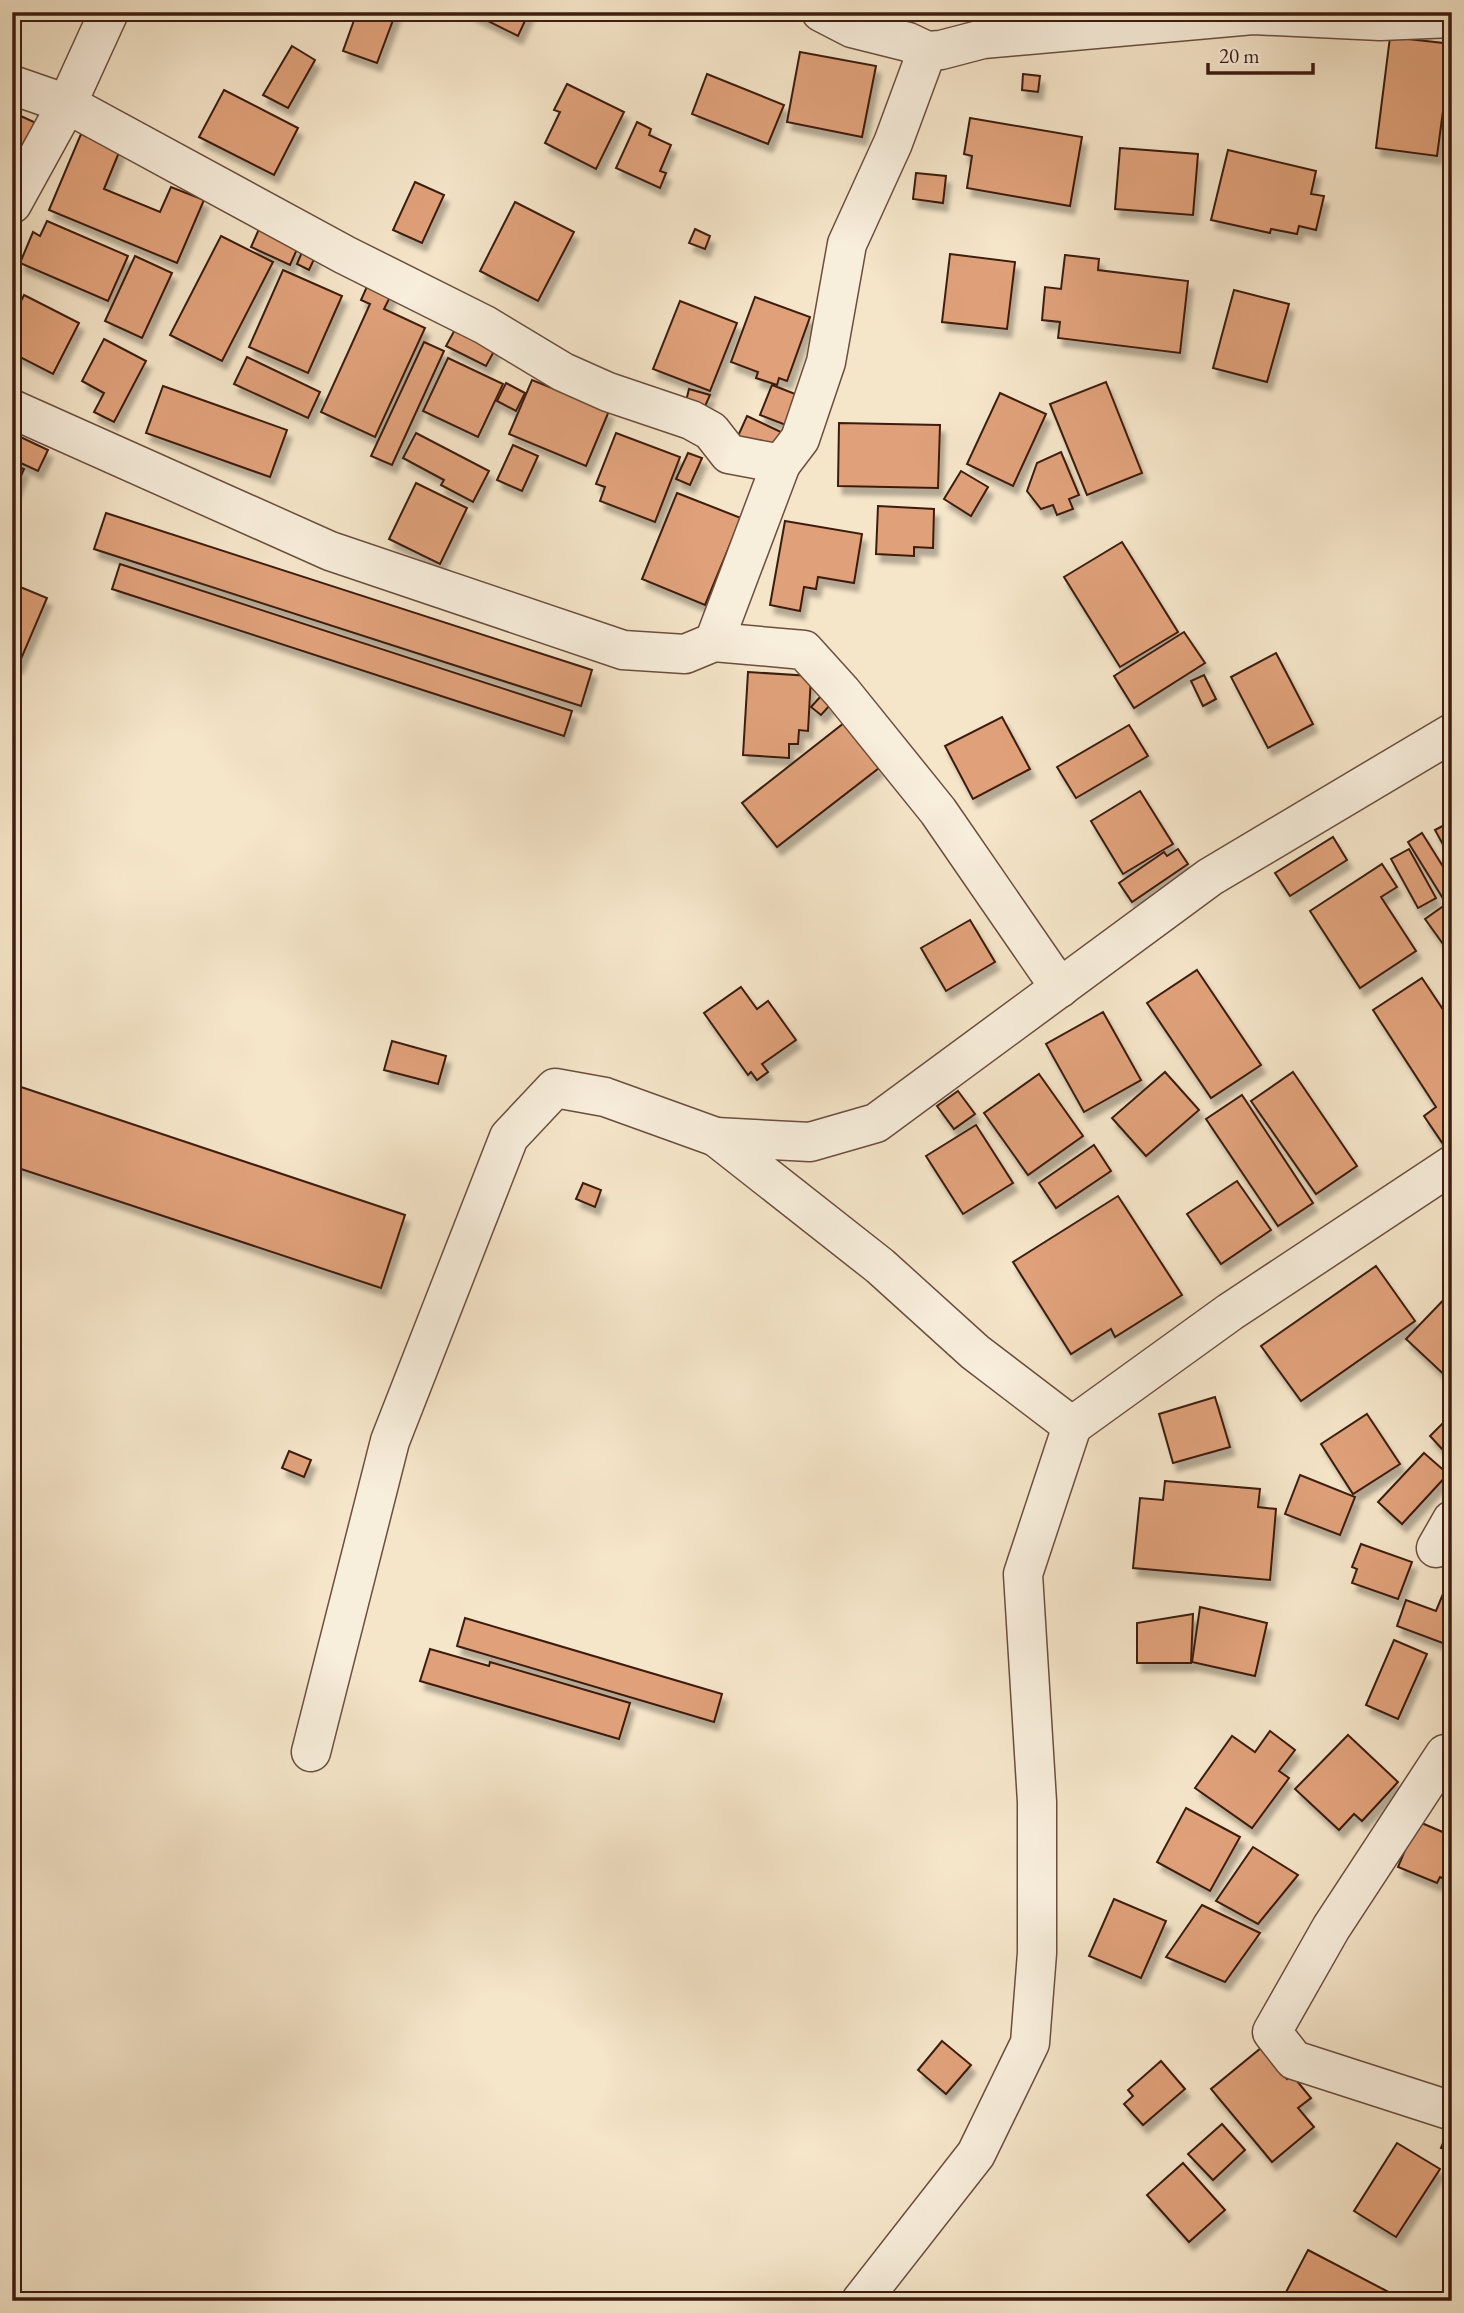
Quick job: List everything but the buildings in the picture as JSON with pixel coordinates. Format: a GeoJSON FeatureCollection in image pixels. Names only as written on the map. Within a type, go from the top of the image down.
{"type":"FeatureCollection","features":[{"type":"Feature","properties":{"kind":"street"},"geometry":{"type":"LineString","coordinates":[[12,204],[67,104],[109,12]]}},
{"type":"Feature","properties":{"kind":"street"},"geometry":{"type":"LineString","coordinates":[[821,12],[852,28],[908,42],[927,51],[983,39],[1253,15],[1381,21],[1452,18]]}},
{"type":"Feature","properties":{"kind":"street"},"geometry":{"type":"LineString","coordinates":[[714,642],[781,464],[800,439],[826,362],[847,244],[893,144],[927,51]]}},
{"type":"Feature","properties":{"kind":"street"},"geometry":{"type":"LineString","coordinates":[[12,85],[67,104],[345,255],[485,325],[563,372],[711,431],[729,454],[781,464]]}},
{"type":"Feature","properties":{"kind":"street"},"geometry":{"type":"LineString","coordinates":[[12,409],[330,551],[623,650],[685,654],[714,642],[804,650],[842,692],[938,811],[1060,988]]}},
{"type":"Feature","properties":{"kind":"street"},"geometry":{"type":"LineString","coordinates":[[310,1752],[390,1441],[509,1137],[555,1088],[606,1097],[716,1137],[810,1142],[876,1123],[1210,877],[1451,735]]}},
{"type":"Feature","properties":{"kind":"street"},"geometry":{"type":"LineString","coordinates":[[716,1137],[880,1266],[975,1352],[1072,1426]]}},
{"type":"Feature","properties":{"kind":"street"},"geometry":{"type":"LineString","coordinates":[[861,2301],[976,2154],[1030,2043],[1037,1953],[1037,1802],[1023,1574],[1072,1426],[1230,1312],[1452,1165]]}},
{"type":"Feature","properties":{"kind":"street"},"geometry":{"type":"LineString","coordinates":[[1452,1755],[1446,1754],[1331,1928],[1272,2032],[1294,2060],[1452,2111]]}}]}
